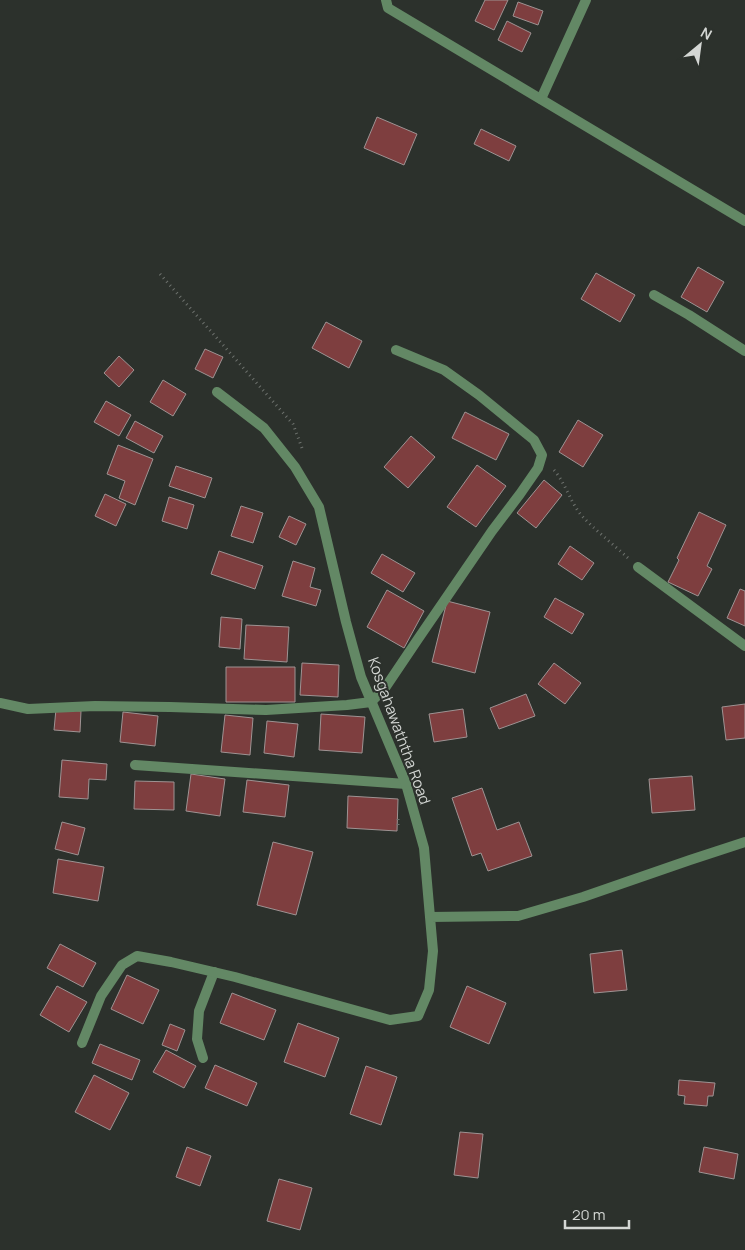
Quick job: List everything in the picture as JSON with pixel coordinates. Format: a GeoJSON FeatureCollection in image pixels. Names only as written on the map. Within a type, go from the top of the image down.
{"type":"FeatureCollection","features":[{"type":"Feature","properties":{"kind":"street"},"geometry":{"type":"LineString","coordinates":[[386,0],[388,8],[745,221]]}},
{"type":"Feature","properties":{"kind":"street"},"geometry":{"type":"LineString","coordinates":[[541,99],[586,0]]}},
{"type":"Feature","properties":{"kind":"street"},"geometry":{"type":"LineString","coordinates":[[654,295],[745,351]]}},
{"type":"Feature","properties":{"kind":"street"},"geometry":{"type":"LineString","coordinates":[[0,703],[28,709],[95,706],[266,710],[347,706],[371,702],[386,688],[492,530],[538,468],[542,455],[534,440],[479,395],[444,370],[396,350]]}},
{"type":"Feature","properties":{"kind":"street","name":"Kosgahawaththa Road"},"geometry":{"type":"LineString","coordinates":[[214,972],[390,1020],[418,1016],[429,990],[433,951],[424,848],[406,784],[362,677],[346,622],[320,507],[295,467],[264,428],[218,392]]}},
{"type":"Feature","properties":{"kind":"street"},"geometry":{"type":"LineString","coordinates":[[638,567],[745,646]]}},
{"type":"Feature","properties":{"kind":"street"},"geometry":{"type":"LineString","coordinates":[[135,765],[406,784]]}},
{"type":"Feature","properties":{"kind":"street"},"geometry":{"type":"LineString","coordinates":[[430,917],[518,916],[583,897],[745,842]]}},
{"type":"Feature","properties":{"kind":"street"},"geometry":{"type":"LineString","coordinates":[[82,1043],[101,996],[122,965],[137,956],[214,972],[198,1011],[197,1039],[203,1058]]}},
{"type":"Feature","properties":{"kind":"path"},"geometry":{"type":"LineString","coordinates":[[542,455],[559,476],[571,501],[583,516],[638,567]]}},
{"type":"Feature","properties":{"kind":"building"},"geometry":{"type":"Polygon","coordinates":[[[485,0],[508,0],[494,30],[475,21],[485,0]]]}},
{"type":"Feature","properties":{"kind":"building"},"geometry":{"type":"Polygon","coordinates":[[[518,2],[543,11],[538,25],[513,16],[518,2]]]}},
{"type":"Feature","properties":{"kind":"building"},"geometry":{"type":"Polygon","coordinates":[[[507,21],[531,33],[522,52],[498,40],[507,21]]]}},
{"type":"Feature","properties":{"kind":"building"},"geometry":{"type":"Polygon","coordinates":[[[377,117],[417,134],[404,165],[364,148],[377,117]]]}},
{"type":"Feature","properties":{"kind":"building"},"geometry":{"type":"Polygon","coordinates":[[[481,129],[516,146],[509,161],[474,144],[481,129]]]}},
{"type":"Feature","properties":{"kind":"building"},"geometry":{"type":"Polygon","coordinates":[[[698,267],[724,282],[707,312],[681,297],[698,267]]]}},
{"type":"Feature","properties":{"kind":"building"},"geometry":{"type":"Polygon","coordinates":[[[596,273],[635,295],[620,322],[581,299],[596,273]]]}},
{"type":"Feature","properties":{"kind":"building"},"geometry":{"type":"Polygon","coordinates":[[[326,322],[362,341],[349,368],[312,348],[326,322]]]}},
{"type":"Feature","properties":{"kind":"building"},"geometry":{"type":"Polygon","coordinates":[[[205,349],[223,357],[213,378],[195,369],[205,349]]]}},
{"type":"Feature","properties":{"kind":"building"},"geometry":{"type":"Polygon","coordinates":[[[119,356],[134,370],[119,387],[104,373],[119,356]]]}},
{"type":"Feature","properties":{"kind":"building"},"geometry":{"type":"Polygon","coordinates":[[[163,380],[186,394],[173,416],[150,402],[163,380]]]}},
{"type":"Feature","properties":{"kind":"building"},"geometry":{"type":"Polygon","coordinates":[[[106,401],[131,415],[119,436],[94,422],[106,401]]]}},
{"type":"Feature","properties":{"kind":"building"},"geometry":{"type":"Polygon","coordinates":[[[465,412],[509,434],[496,460],[452,438],[465,412]]]}},
{"type":"Feature","properties":{"kind":"building"},"geometry":{"type":"Polygon","coordinates":[[[578,420],[603,435],[583,467],[559,452],[578,420]]]}},
{"type":"Feature","properties":{"kind":"building"},"geometry":{"type":"Polygon","coordinates":[[[135,421],[163,436],[154,453],[126,438],[135,421]]]}},
{"type":"Feature","properties":{"kind":"building"},"geometry":{"type":"Polygon","coordinates":[[[411,436],[435,457],[408,488],[384,467],[411,436]]]}},
{"type":"Feature","properties":{"kind":"building"},"geometry":{"type":"Polygon","coordinates":[[[118,445],[153,459],[135,505],[119,498],[125,481],[107,474],[118,445]]]}},
{"type":"Feature","properties":{"kind":"building"},"geometry":{"type":"Polygon","coordinates":[[[477,465],[506,486],[476,527],[447,507],[477,465]]]}},
{"type":"Feature","properties":{"kind":"building"},"geometry":{"type":"Polygon","coordinates":[[[176,466],[212,478],[205,498],[169,486],[176,466]]]}},
{"type":"Feature","properties":{"kind":"building"},"geometry":{"type":"Polygon","coordinates":[[[544,480],[562,495],[536,528],[517,513],[544,480]]]}},
{"type":"Feature","properties":{"kind":"building"},"geometry":{"type":"Polygon","coordinates":[[[105,494],[126,504],[116,526],[95,516],[105,494]]]}},
{"type":"Feature","properties":{"kind":"building"},"geometry":{"type":"Polygon","coordinates":[[[169,497],[194,505],[187,529],[162,521],[169,497]]]}},
{"type":"Feature","properties":{"kind":"building"},"geometry":{"type":"Polygon","coordinates":[[[241,506],[263,513],[253,543],[231,536],[241,506]]]}},
{"type":"Feature","properties":{"kind":"building"},"geometry":{"type":"Polygon","coordinates":[[[699,512],[726,525],[707,566],[712,569],[698,596],[668,582],[699,512]]]}},
{"type":"Feature","properties":{"kind":"building"},"geometry":{"type":"Polygon","coordinates":[[[289,516],[306,524],[296,545],[279,537],[289,516]]]}},
{"type":"Feature","properties":{"kind":"building"},"geometry":{"type":"Polygon","coordinates":[[[570,546],[594,563],[582,580],[558,564],[570,546]]]}},
{"type":"Feature","properties":{"kind":"building"},"geometry":{"type":"Polygon","coordinates":[[[219,551],[263,566],[255,589],[211,574],[219,551]]]}},
{"type":"Feature","properties":{"kind":"building"},"geometry":{"type":"Polygon","coordinates":[[[382,554],[415,573],[403,592],[371,573],[382,554]]]}},
{"type":"Feature","properties":{"kind":"building"},"geometry":{"type":"Polygon","coordinates":[[[293,561],[315,568],[310,587],[321,590],[316,606],[282,596],[293,561]]]}},
{"type":"Feature","properties":{"kind":"building"},"geometry":{"type":"Polygon","coordinates":[[[740,589],[745,591],[745,626],[727,618],[740,589]]]}},
{"type":"Feature","properties":{"kind":"building"},"geometry":{"type":"Polygon","coordinates":[[[387,590],[424,611],[404,648],[367,627],[387,590]]]}},
{"type":"Feature","properties":{"kind":"building"},"geometry":{"type":"Polygon","coordinates":[[[555,598],[584,614],[572,634],[544,617],[555,598]]]}},
{"type":"Feature","properties":{"kind":"building"},"geometry":{"type":"Polygon","coordinates":[[[447,601],[490,612],[475,673],[432,662],[447,601]]]}},
{"type":"Feature","properties":{"kind":"building"},"geometry":{"type":"Polygon","coordinates":[[[221,617],[242,619],[240,649],[219,647],[221,617]]]}},
{"type":"Feature","properties":{"kind":"building"},"geometry":{"type":"Polygon","coordinates":[[[246,625],[289,627],[287,662],[244,659],[246,625]]]}},
{"type":"Feature","properties":{"kind":"building"},"geometry":{"type":"Polygon","coordinates":[[[302,663],[339,665],[338,697],[300,695],[302,663]]]}},
{"type":"Feature","properties":{"kind":"building"},"geometry":{"type":"Polygon","coordinates":[[[554,663],[581,683],[565,704],[538,684],[554,663]]]}},
{"type":"Feature","properties":{"kind":"building"},"geometry":{"type":"Polygon","coordinates":[[[226,667],[295,667],[295,702],[226,702],[226,667]]]}},
{"type":"Feature","properties":{"kind":"building"},"geometry":{"type":"Polygon","coordinates":[[[526,694],[535,716],[499,729],[490,708],[526,694]]]}},
{"type":"Feature","properties":{"kind":"building"},"geometry":{"type":"Polygon","coordinates":[[[745,704],[745,738],[726,740],[722,707],[745,704]]]}},
{"type":"Feature","properties":{"kind":"building"},"geometry":{"type":"Polygon","coordinates":[[[56,709],[81,711],[80,732],[54,730],[56,709]]]}},
{"type":"Feature","properties":{"kind":"building"},"geometry":{"type":"Polygon","coordinates":[[[463,709],[467,737],[434,742],[429,714],[463,709]]]}},
{"type":"Feature","properties":{"kind":"building"},"geometry":{"type":"Polygon","coordinates":[[[123,712],[158,716],[155,746],[120,742],[123,712]]]}},
{"type":"Feature","properties":{"kind":"building"},"geometry":{"type":"Polygon","coordinates":[[[321,714],[365,717],[362,753],[319,750],[321,714]]]}},
{"type":"Feature","properties":{"kind":"building"},"geometry":{"type":"Polygon","coordinates":[[[225,715],[253,718],[250,755],[221,752],[225,715]]]}},
{"type":"Feature","properties":{"kind":"building"},"geometry":{"type":"Polygon","coordinates":[[[267,721],[298,724],[294,757],[264,753],[267,721]]]}},
{"type":"Feature","properties":{"kind":"building"},"geometry":{"type":"Polygon","coordinates":[[[62,760],[107,764],[106,780],[89,779],[88,799],[59,797],[62,760]]]}},
{"type":"Feature","properties":{"kind":"building"},"geometry":{"type":"Polygon","coordinates":[[[191,774],[225,779],[220,816],[186,811],[191,774]]]}},
{"type":"Feature","properties":{"kind":"building"},"geometry":{"type":"Polygon","coordinates":[[[692,776],[695,810],[652,813],[649,779],[692,776]]]}},
{"type":"Feature","properties":{"kind":"building"},"geometry":{"type":"Polygon","coordinates":[[[247,780],[289,785],[285,817],[243,812],[247,780]]]}},
{"type":"Feature","properties":{"kind":"building"},"geometry":{"type":"Polygon","coordinates":[[[135,781],[174,782],[174,810],[134,809],[135,781]]]}},
{"type":"Feature","properties":{"kind":"building"},"geometry":{"type":"Polygon","coordinates":[[[482,788],[497,830],[519,822],[532,856],[488,871],[481,853],[472,856],[452,798],[482,788]]]}},
{"type":"Feature","properties":{"kind":"building"},"geometry":{"type":"Polygon","coordinates":[[[348,796],[398,799],[397,831],[347,828],[348,796]]]}},
{"type":"Feature","properties":{"kind":"building"},"geometry":{"type":"Polygon","coordinates":[[[62,822],[85,828],[78,855],[55,849],[62,822]]]}},
{"type":"Feature","properties":{"kind":"building"},"geometry":{"type":"Polygon","coordinates":[[[273,842],[313,852],[296,915],[257,905],[273,842]]]}},
{"type":"Feature","properties":{"kind":"building"},"geometry":{"type":"Polygon","coordinates":[[[58,859],[104,867],[98,901],[53,893],[58,859]]]}},
{"type":"Feature","properties":{"kind":"building"},"geometry":{"type":"Polygon","coordinates":[[[60,944],[96,963],[83,987],[47,968],[60,944]]]}},
{"type":"Feature","properties":{"kind":"building"},"geometry":{"type":"Polygon","coordinates":[[[622,950],[627,990],[594,993],[590,954],[622,950]]]}},
{"type":"Feature","properties":{"kind":"building"},"geometry":{"type":"Polygon","coordinates":[[[127,975],[159,990],[143,1024],[111,1009],[127,975]]]}},
{"type":"Feature","properties":{"kind":"building"},"geometry":{"type":"Polygon","coordinates":[[[57,986],[87,1002],[69,1032],[40,1015],[57,986]]]}},
{"type":"Feature","properties":{"kind":"building"},"geometry":{"type":"Polygon","coordinates":[[[467,986],[506,1003],[489,1044],[450,1027],[467,986]]]}},
{"type":"Feature","properties":{"kind":"building"},"geometry":{"type":"Polygon","coordinates":[[[232,993],[276,1010],[264,1040],[220,1023],[232,993]]]}},
{"type":"Feature","properties":{"kind":"building"},"geometry":{"type":"Polygon","coordinates":[[[298,1023],[339,1038],[325,1077],[284,1062],[298,1023]]]}},
{"type":"Feature","properties":{"kind":"building"},"geometry":{"type":"Polygon","coordinates":[[[170,1024],[185,1030],[177,1051],[162,1045],[170,1024]]]}},
{"type":"Feature","properties":{"kind":"building"},"geometry":{"type":"Polygon","coordinates":[[[100,1044],[140,1060],[132,1080],[92,1063],[100,1044]]]}},
{"type":"Feature","properties":{"kind":"building"},"geometry":{"type":"Polygon","coordinates":[[[166,1050],[196,1066],[184,1088],[153,1072],[166,1050]]]}},
{"type":"Feature","properties":{"kind":"building"},"geometry":{"type":"Polygon","coordinates":[[[215,1065],[257,1083],[247,1106],[205,1088],[215,1065]]]}},
{"type":"Feature","properties":{"kind":"building"},"geometry":{"type":"Polygon","coordinates":[[[366,1066],[397,1077],[381,1125],[350,1114],[366,1066]]]}},
{"type":"Feature","properties":{"kind":"building"},"geometry":{"type":"Polygon","coordinates":[[[94,1075],[129,1093],[110,1130],[75,1112],[94,1075]]]}},
{"type":"Feature","properties":{"kind":"building"},"geometry":{"type":"Polygon","coordinates":[[[679,1080],[715,1083],[713,1096],[708,1096],[707,1106],[684,1104],[685,1096],[678,1095],[679,1080]]]}},
{"type":"Feature","properties":{"kind":"building"},"geometry":{"type":"Polygon","coordinates":[[[460,1132],[483,1134],[478,1178],[454,1175],[460,1132]]]}},
{"type":"Feature","properties":{"kind":"building"},"geometry":{"type":"Polygon","coordinates":[[[187,1147],[211,1156],[200,1186],[176,1177],[187,1147]]]}},
{"type":"Feature","properties":{"kind":"building"},"geometry":{"type":"Polygon","coordinates":[[[704,1147],[738,1154],[734,1179],[699,1172],[704,1147]]]}},
{"type":"Feature","properties":{"kind":"building"},"geometry":{"type":"Polygon","coordinates":[[[279,1179],[312,1188],[300,1230],[267,1221],[279,1179]]]}}]}
